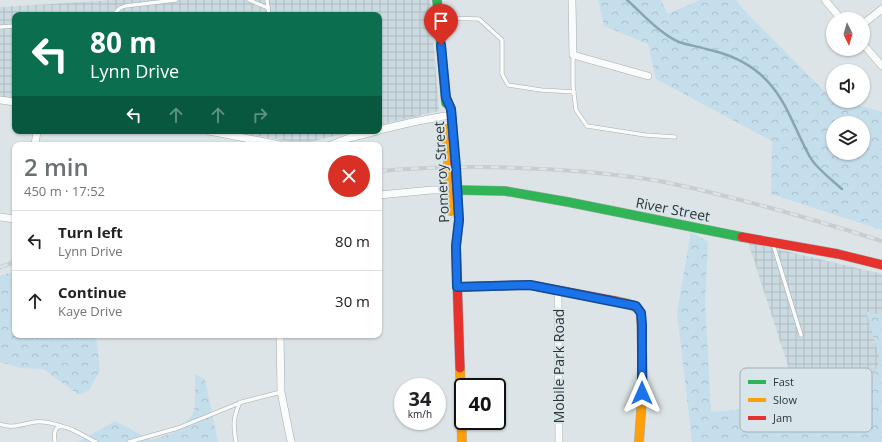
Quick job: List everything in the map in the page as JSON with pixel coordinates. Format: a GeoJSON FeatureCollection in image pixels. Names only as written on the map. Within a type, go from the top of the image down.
{"type":"FeatureCollection","features":[{"type":"Feature","properties":{"kind":"street","name":"Pomeroy Street"},"geometry":{"type":"LineString","coordinates":[[437,0],[446,98],[445,116],[453,190]]}},
{"type":"Feature","properties":{"kind":"street"},"geometry":{"type":"LineString","coordinates":[[572,0],[573,55],[648,76]]}},
{"type":"Feature","properties":{"kind":"street"},"geometry":{"type":"LineString","coordinates":[[825,0],[835,12]]}},
{"type":"Feature","properties":{"kind":"street"},"geometry":{"type":"LineString","coordinates":[[870,18],[882,9]]}},
{"type":"Feature","properties":{"kind":"street"},"geometry":{"type":"LineString","coordinates":[[870,52],[882,66]]}},
{"type":"Feature","properties":{"kind":"street","name":"Pomeroy Street"},"geometry":{"type":"LineString","coordinates":[[446,98],[451,109],[453,190],[452,220],[456,246],[462,442]]}},
{"type":"Feature","properties":{"kind":"street"},"geometry":{"type":"LineString","coordinates":[[0,100],[12,102]]}},
{"type":"Feature","properties":{"kind":"street"},"geometry":{"type":"LineString","coordinates":[[382,130],[445,116]]}},
{"type":"Feature","properties":{"kind":"street"},"geometry":{"type":"LineString","coordinates":[[224,134],[265,142]]}},
{"type":"Feature","properties":{"kind":"street"},"geometry":{"type":"LineString","coordinates":[[338,142],[366,134]]}},
{"type":"Feature","properties":{"kind":"street","name":"River Street"},"geometry":{"type":"LineString","coordinates":[[382,195],[453,190],[505,191],[560,200],[773,243],[838,254],[882,265]]}},
{"type":"Feature","properties":{"kind":"street"},"geometry":{"type":"LineString","coordinates":[[0,217],[12,219]]}},
{"type":"Feature","properties":{"kind":"street"},"geometry":{"type":"LineString","coordinates":[[457,287],[530,285],[632,304],[638,308],[641,313],[643,383],[638,442]]}},
{"type":"Feature","properties":{"kind":"street","name":"Mobile Park Road"},"geometry":{"type":"LineString","coordinates":[[558,290],[559,442]]}},
{"type":"Feature","properties":{"kind":"street"},"geometry":{"type":"LineString","coordinates":[[280,338],[281,392],[291,442]]}},
{"type":"Feature","properties":{"kind":"lane"},"geometry":{"type":"LineString","coordinates":[[116,12],[125,6],[176,0]]}},
{"type":"Feature","properties":{"kind":"lane"},"geometry":{"type":"LineString","coordinates":[[249,0],[268,8]]}},
{"type":"Feature","properties":{"kind":"lane"},"geometry":{"type":"LineString","coordinates":[[267,0],[269,12]]}},
{"type":"Feature","properties":{"kind":"lane"},"geometry":{"type":"LineString","coordinates":[[439,18],[479,19],[502,40],[502,74],[508,85],[541,90],[574,92]]}},
{"type":"Feature","properties":{"kind":"lane"},"geometry":{"type":"LineString","coordinates":[[0,27],[12,26]]}},
{"type":"Feature","properties":{"kind":"lane"},"geometry":{"type":"LineString","coordinates":[[573,55],[576,110],[587,126],[645,135],[675,137]]}},
{"type":"Feature","properties":{"kind":"lane"},"geometry":{"type":"LineString","coordinates":[[773,243],[801,334]]}},
{"type":"Feature","properties":{"kind":"lane"},"geometry":{"type":"LineString","coordinates":[[129,442],[178,428],[240,402],[281,392]]}},
{"type":"Feature","properties":{"kind":"lane"},"geometry":{"type":"LineString","coordinates":[[236,442],[233,428],[235,414],[240,402]]}},
{"type":"Feature","properties":{"kind":"lane"},"geometry":{"type":"LineString","coordinates":[[0,424],[14,426],[45,422],[66,426],[96,442]]}},
{"type":"Feature","properties":{"kind":"lane"},"geometry":{"type":"LineString","coordinates":[[55,442],[54,436],[60,426]]}},
{"type":"Feature","properties":{"kind":"shaded area"},"geometry":{"type":"Polygon","coordinates":[[[115,0],[430,0],[439,111],[382,124],[382,12],[12,12],[12,99],[0,97],[0,7],[115,0]]]}},
{"type":"Feature","properties":{"kind":"shaded area"},"geometry":{"type":"Polygon","coordinates":[[[249,134],[343,134],[309,142],[291,142],[249,134]]]}},
{"type":"Feature","properties":{"kind":"shaded area"},"geometry":{"type":"Polygon","coordinates":[[[748,242],[882,274],[882,383],[872,385],[872,368],[789,368],[748,242]]]}},
{"type":"Feature","properties":{"kind":"green space"},"geometry":{"type":"Polygon","coordinates":[[[598,0],[661,0],[668,14],[700,0],[736,0],[743,9],[826,93],[826,108],[868,108],[882,112],[882,230],[771,194],[772,141],[656,79],[648,44],[604,26],[598,0]]]}},
{"type":"Feature","properties":{"kind":"green space"},"geometry":{"type":"Polygon","coordinates":[[[691,232],[708,242],[705,302],[711,412],[740,410],[740,432],[872,432],[872,376],[880,360],[866,311],[882,315],[882,442],[692,442],[677,312],[691,232]]]}},
{"type":"Feature","properties":{"kind":"green space"},"geometry":{"type":"Polygon","coordinates":[[[12,272],[12,338],[96,338],[100,370],[89,390],[79,395],[43,369],[22,368],[0,362],[0,276],[12,272]]]}},
{"type":"Feature","properties":{"kind":"green space"},"geometry":{"type":"Polygon","coordinates":[[[195,374],[205,379],[218,442],[78,442],[115,421],[151,440],[173,433],[191,417],[195,407],[195,374]]]}},
{"type":"Feature","properties":{"kind":"waterway"},"geometry":{"type":"LineString","coordinates":[[627,0],[658,29],[679,42],[727,55],[748,65],[760,74],[777,93],[789,113],[810,157],[824,174],[842,189]]}},
{"type":"Feature","properties":{"kind":"railway"},"geometry":{"type":"LineString","coordinates":[[382,171],[457,167],[510,167],[588,172],[639,178],[696,189],[749,202],[882,241]]}},
{"type":"Feature","properties":{"kind":"railway"},"geometry":{"type":"LineString","coordinates":[[0,267],[12,263]]}},
{"type":"Feature","properties":{"kind":"traffic: fast"},"geometry":{"type":"LineString","coordinates":[[437,0],[446,103]]}},
{"type":"Feature","properties":{"kind":"traffic: fast"},"geometry":{"type":"LineString","coordinates":[[457,190],[505,191],[568,202],[742,237]]}},
{"type":"Feature","properties":{"kind":"traffic: slow"},"geometry":{"type":"LineString","coordinates":[[446,129],[451,211]]}},
{"type":"Feature","properties":{"kind":"traffic: slow"},"geometry":{"type":"LineString","coordinates":[[615,301],[633,305],[641,313],[643,383],[639,442]]}},
{"type":"Feature","properties":{"kind":"traffic: slow"},"geometry":{"type":"LineString","coordinates":[[460,368],[462,442]]}},
{"type":"Feature","properties":{"kind":"traffic: jam"},"geometry":{"type":"LineString","coordinates":[[446,97],[451,109],[459,220],[456,246],[460,368]]}},
{"type":"Feature","properties":{"kind":"traffic: jam"},"geometry":{"type":"LineString","coordinates":[[742,237],[838,254],[882,265]]}},
{"type":"Feature","properties":{"kind":"traffic: jam"},"geometry":{"type":"LineString","coordinates":[[457,287],[530,285],[615,301]]}},
{"type":"Feature","properties":{"kind":"route"},"geometry":{"type":"LineString","coordinates":[[441,45],[446,98],[451,109],[456,167],[459,220],[456,246],[457,287],[530,285],[636,306],[641,313],[642,325],[642,393]]}}]}
